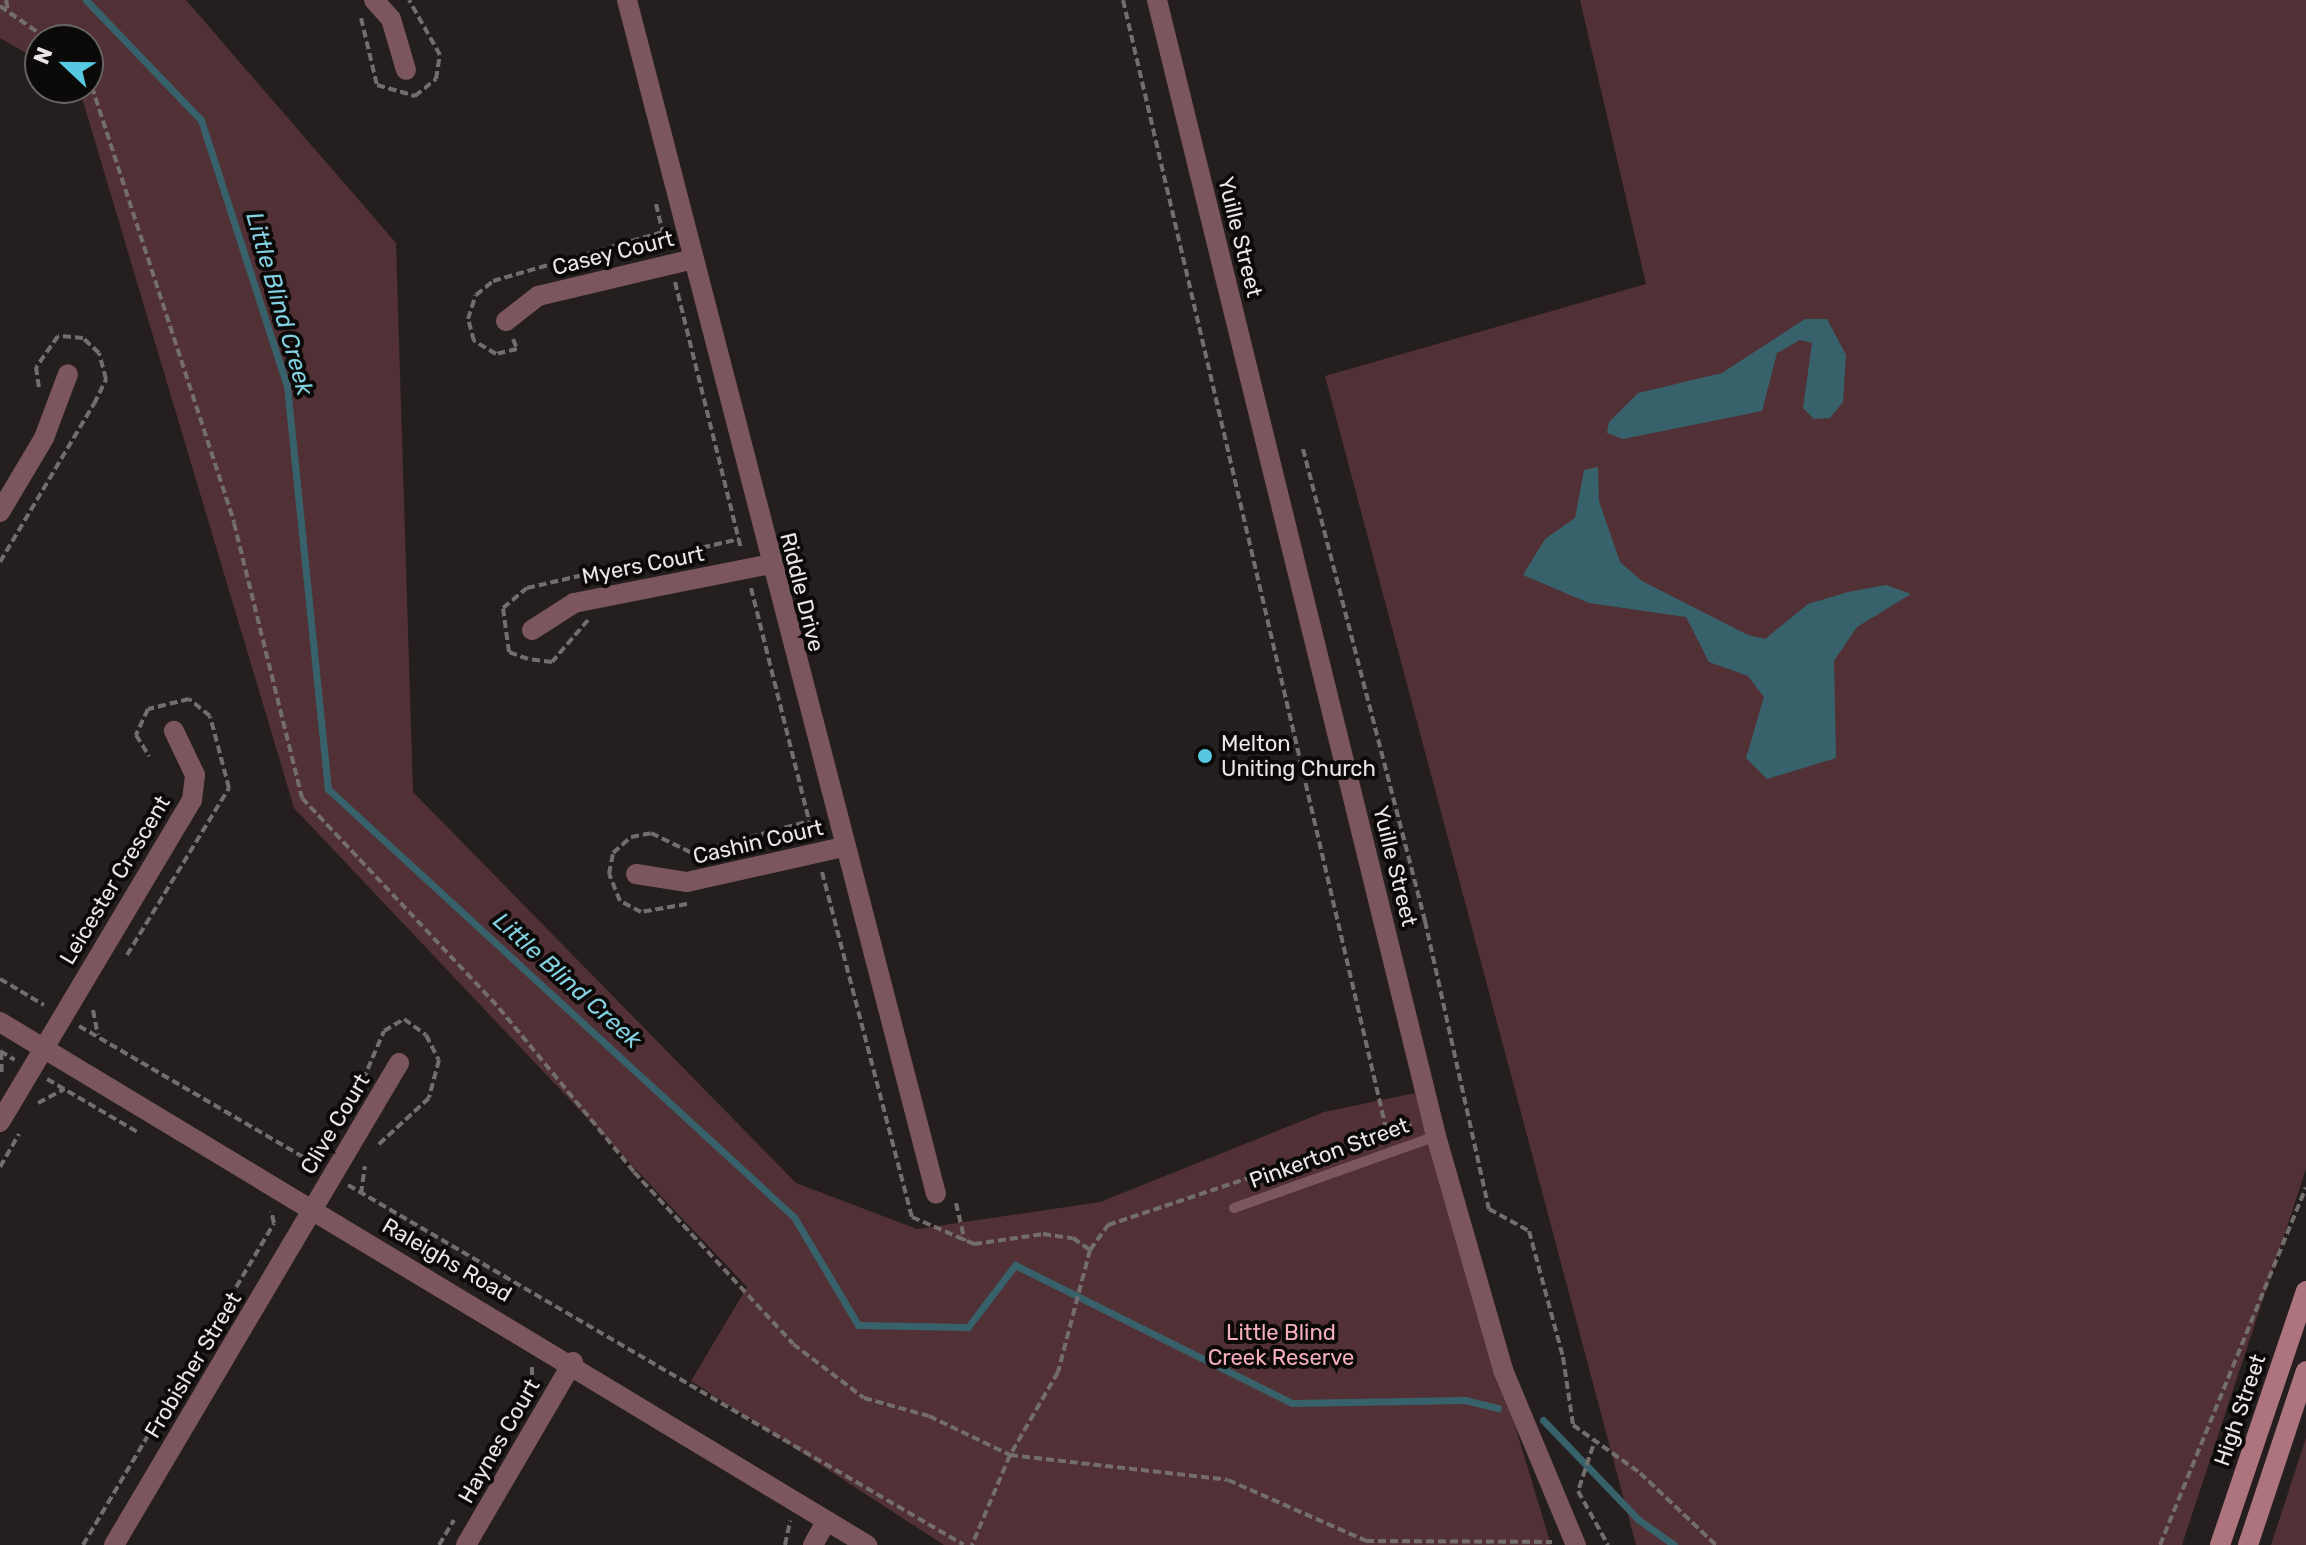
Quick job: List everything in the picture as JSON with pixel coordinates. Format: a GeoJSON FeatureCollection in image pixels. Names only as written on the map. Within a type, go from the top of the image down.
{"type":"FeatureCollection","features":[{"type":"Feature","properties":{"kind":"main road","name":"High Street"},"geometry":{"type":"LineString","coordinates":[[2220,1545],[2306,1291]]}},
{"type":"Feature","properties":{"kind":"main road"},"geometry":{"type":"LineString","coordinates":[[2248,1545],[2306,1371]]}},
{"type":"Feature","properties":{"kind":"street"},"geometry":{"type":"LineString","coordinates":[[374,0],[391,19],[406,70]]}},
{"type":"Feature","properties":{"kind":"street","name":"Riddle Drive"},"geometry":{"type":"LineString","coordinates":[[627,0],[843,847],[936,1194]]}},
{"type":"Feature","properties":{"kind":"street","name":"Yuille Street"},"geometry":{"type":"LineString","coordinates":[[1157,0],[1436,1136],[1503,1370],[1569,1544]]}},
{"type":"Feature","properties":{"kind":"street","name":"Casey Court"},"geometry":{"type":"LineString","coordinates":[[506,321],[538,296],[693,259]]}},
{"type":"Feature","properties":{"kind":"street"},"geometry":{"type":"LineString","coordinates":[[0,512],[44,438],[68,374]]}},
{"type":"Feature","properties":{"kind":"street","name":"Myers Court"},"geometry":{"type":"LineString","coordinates":[[532,630],[574,603],[771,564]]}},
{"type":"Feature","properties":{"kind":"street","name":"Leicester Crescent"},"geometry":{"type":"LineString","coordinates":[[0,1122],[192,800],[195,775],[174,731]]}},
{"type":"Feature","properties":{"kind":"street","name":"Cashin Court"},"geometry":{"type":"LineString","coordinates":[[636,874],[687,882],[843,847]]}},
{"type":"Feature","properties":{"kind":"street","name":"Raleighs Road"},"geometry":{"type":"LineString","coordinates":[[0,1022],[573,1362],[867,1545]]}},
{"type":"Feature","properties":{"kind":"street","name":"Clive Court"},"geometry":{"type":"LineString","coordinates":[[313,1209],[399,1063]]}},
{"type":"Feature","properties":{"kind":"street","name":"Frobisher Street"},"geometry":{"type":"LineString","coordinates":[[114,1545],[313,1209]]}},
{"type":"Feature","properties":{"kind":"street","name":"Haynes Court"},"geometry":{"type":"LineString","coordinates":[[466,1545],[573,1362]]}},
{"type":"Feature","properties":{"kind":"street"},"geometry":{"type":"LineString","coordinates":[[813,1545],[826,1522]]}},
{"type":"Feature","properties":{"kind":"lane","name":"Pinkerton Street"},"geometry":{"type":"LineString","coordinates":[[1234,1208],[1436,1136]]}},
{"type":"Feature","properties":{"kind":"path"},"geometry":{"type":"LineString","coordinates":[[6,0],[9,12]]}},
{"type":"Feature","properties":{"kind":"path"},"geometry":{"type":"LineString","coordinates":[[1090,1250],[1108,1225],[1387,1133],[1123,0]]}},
{"type":"Feature","properties":{"kind":"path"},"geometry":{"type":"LineString","coordinates":[[0,6],[26,24]]}},
{"type":"Feature","properties":{"kind":"path"},"geometry":{"type":"LineString","coordinates":[[97,104],[234,523],[302,798],[499,1008],[634,1172],[793,1344],[864,1398],[929,1416],[1010,1455],[1228,1480],[1366,1541],[1569,1544]]}},
{"type":"Feature","properties":{"kind":"path"},"geometry":{"type":"LineString","coordinates":[[1303,449],[1425,921],[1489,1209],[1529,1231],[1563,1357],[1573,1425],[1593,1446],[1640,1473],[1716,1545]]}},
{"type":"Feature","properties":{"kind":"path"},"geometry":{"type":"LineString","coordinates":[[0,979],[964,1545]]}},
{"type":"Feature","properties":{"kind":"path"},"geometry":{"type":"LineString","coordinates":[[0,1081],[1,1052]]}},
{"type":"Feature","properties":{"kind":"path"},"geometry":{"type":"LineString","coordinates":[[31,1114],[39,1101],[64,1089]]}},
{"type":"Feature","properties":{"kind":"path"},"geometry":{"type":"LineString","coordinates":[[0,1167],[23,1127]]}},
{"type":"Feature","properties":{"kind":"path"},"geometry":{"type":"LineString","coordinates":[[2160,1545],[2306,1188]]}},
{"type":"Feature","properties":{"kind":"path"},"geometry":{"type":"LineString","coordinates":[[83,1545],[274,1223],[271,1211]]}},
{"type":"Feature","properties":{"kind":"path"},"geometry":{"type":"LineString","coordinates":[[972,1545],[1010,1455],[1058,1372],[1071,1306],[1089,1259]]}},
{"type":"Feature","properties":{"kind":"path"},"geometry":{"type":"LineString","coordinates":[[1593,1446],[1578,1491],[1608,1545]]}},
{"type":"Feature","properties":{"kind":"path"},"geometry":{"type":"LineString","coordinates":[[785,1545],[790,1519]]}},
{"type":"Feature","properties":{"kind":"green space","name":"Little Blind Creek Reserve"},"geometry":{"type":"Polygon","coordinates":[[[0,0],[186,0],[396,243],[413,792],[796,1183],[917,1229],[1100,1202],[1324,1112],[1415,1093],[1551,1545],[944,1545],[691,1381],[747,1287],[294,808],[84,104],[104,104],[104,24],[24,24],[24,52],[0,38],[0,0]]]}},
{"type":"Feature","properties":{"kind":"green space"},"geometry":{"type":"Polygon","coordinates":[[[1580,0],[2306,0],[2306,1169],[2182,1545],[1636,1545],[1325,376],[1646,284],[1580,0]]]}},
{"type":"Feature","properties":{"kind":"green space"},"geometry":{"type":"Polygon","coordinates":[[[2306,1438],[2306,1545],[2271,1545],[2306,1438]]]}},
{"type":"Feature","properties":{"kind":"water"},"geometry":{"type":"Polygon","coordinates":[[[1805,319],[1827,319],[1846,355],[1843,402],[1830,418],[1814,419],[1803,408],[1812,343],[1800,340],[1777,353],[1762,411],[1623,439],[1607,433],[1609,422],[1638,393],[1722,373],[1805,319]]]}},
{"type":"Feature","properties":{"kind":"water"},"geometry":{"type":"Polygon","coordinates":[[[1598,467],[1599,501],[1620,562],[1642,581],[1748,635],[1765,639],[1808,604],[1848,592],[1886,585],[1911,594],[1857,627],[1834,661],[1836,758],[1767,779],[1746,758],[1764,697],[1748,676],[1709,662],[1686,617],[1589,603],[1523,575],[1545,539],[1575,518],[1584,470],[1598,467]]]}},
{"type":"Feature","properties":{"kind":"waterway","name":"Little Blind Creek"},"geometry":{"type":"LineString","coordinates":[[86,0],[201,120],[287,386],[328,789],[794,1217],[858,1325],[968,1327],[1015,1265],[1292,1403],[1465,1400],[1498,1408]]}},
{"type":"Feature","properties":{"kind":"waterway","name":"Little Blind Creek"},"geometry":{"type":"LineString","coordinates":[[1543,1420],[1639,1520],[1674,1545]]}},
{"type":"Feature","properties":{"kind":"place","name":"Melton Uniting Church"},"geometry":{"type":"Point","coordinates":[1205,756]}}]}
